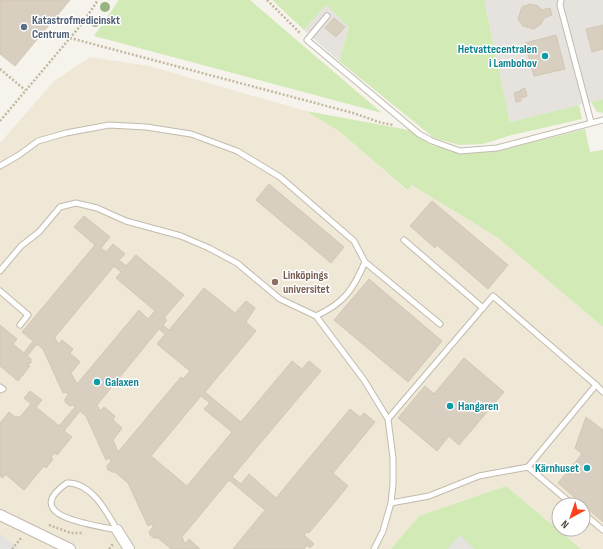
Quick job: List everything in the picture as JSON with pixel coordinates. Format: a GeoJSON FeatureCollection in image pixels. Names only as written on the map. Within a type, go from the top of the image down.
{"type":"FeatureCollection","features":[{"type":"Feature","properties":{"kind":"street"},"geometry":{"type":"LineString","coordinates":[[0,515],[70,549]]}},
{"type":"Feature","properties":{"kind":"street"},"geometry":{"type":"LineString","coordinates":[[117,530],[129,549]]}},
{"type":"Feature","properties":{"kind":"lane"},"geometry":{"type":"LineString","coordinates":[[561,0],[560,5],[591,122]]}},
{"type":"Feature","properties":{"kind":"lane"},"geometry":{"type":"LineString","coordinates":[[326,16],[307,40],[410,127],[432,141],[460,150],[475,151],[496,148],[603,120]]}},
{"type":"Feature","properties":{"kind":"lane"},"geometry":{"type":"LineString","coordinates":[[0,166],[19,155],[38,141],[66,133],[109,125],[146,126],[191,134],[237,151],[280,177],[354,241],[365,262],[440,324]]}},
{"type":"Feature","properties":{"kind":"lane"},"geometry":{"type":"LineString","coordinates":[[0,271],[21,246],[39,232],[60,207],[76,203],[97,208],[126,221],[180,236],[209,248],[237,263],[280,299],[316,316],[364,380],[388,419],[393,458],[391,503],[383,530],[374,549]]}},
{"type":"Feature","properties":{"kind":"lane"},"geometry":{"type":"LineString","coordinates":[[404,240],[484,308]]}},
{"type":"Feature","properties":{"kind":"lane"},"geometry":{"type":"LineString","coordinates":[[316,316],[334,308],[355,284],[365,262]]}},
{"type":"Feature","properties":{"kind":"lane"},"geometry":{"type":"LineString","coordinates":[[0,291],[28,315],[20,325]]}},
{"type":"Feature","properties":{"kind":"lane"},"geometry":{"type":"LineString","coordinates":[[388,419],[493,296],[603,392]]}},
{"type":"Feature","properties":{"kind":"lane"},"geometry":{"type":"LineString","coordinates":[[391,503],[429,496],[479,476],[528,467],[596,385]]}},
{"type":"Feature","properties":{"kind":"lane"},"geometry":{"type":"LineString","coordinates":[[0,387],[3,389],[0,390]]}},
{"type":"Feature","properties":{"kind":"lane"},"geometry":{"type":"LineString","coordinates":[[528,467],[564,497]]}},
{"type":"Feature","properties":{"kind":"lane"},"geometry":{"type":"LineString","coordinates":[[67,483],[75,483],[87,489],[108,513],[117,530],[71,520],[56,514],[51,505],[51,500],[57,490],[67,483]]}},
{"type":"Feature","properties":{"kind":"lane"},"geometry":{"type":"LineString","coordinates":[[591,520],[603,530]]}},
{"type":"Feature","properties":{"kind":"path"},"geometry":{"type":"LineString","coordinates":[[0,121],[81,25],[98,0]]}},
{"type":"Feature","properties":{"kind":"path"},"geometry":{"type":"LineString","coordinates":[[267,0],[307,40]]}},
{"type":"Feature","properties":{"kind":"path"},"geometry":{"type":"LineString","coordinates":[[70,38],[353,113],[382,123],[410,127]]}},
{"type":"Feature","properties":{"kind":"path"},"geometry":{"type":"LineString","coordinates":[[0,69],[25,90]]}},
{"type":"Feature","properties":{"kind":"path"},"geometry":{"type":"LineString","coordinates":[[109,549],[114,544]]}},
{"type":"Feature","properties":{"kind":"shaded area"},"geometry":{"type":"Polygon","coordinates":[[[484,0],[603,0],[603,99],[510,122],[484,0]]]}},
{"type":"Feature","properties":{"kind":"shaded area"},"geometry":{"type":"Polygon","coordinates":[[[326,5],[349,27],[339,61],[304,30],[326,5]]]}},
{"type":"Feature","properties":{"kind":"shaded area","name":"Linköpings universitet"},"geometry":{"type":"Polygon","coordinates":[[[90,57],[149,66],[306,111],[339,131],[406,190],[412,185],[498,238],[603,327],[603,549],[581,549],[567,537],[591,537],[591,497],[551,497],[551,524],[506,486],[419,516],[391,549],[0,549],[0,143],[54,81],[90,57]]]}},
{"type":"Feature","properties":{"kind":"shaded area"},"geometry":{"type":"Polygon","coordinates":[[[1,534],[19,549],[0,549],[1,534]]]}},
{"type":"Feature","properties":{"kind":"shaded area"},"geometry":{"type":"Polygon","coordinates":[[[460,535],[474,549],[447,549],[460,535]]]}},
{"type":"Feature","properties":{"kind":"green space"},"geometry":{"type":"Polygon","coordinates":[[[119,0],[250,0],[382,113],[94,36],[119,0]]]}},
{"type":"Feature","properties":{"kind":"green space"},"geometry":{"type":"Polygon","coordinates":[[[272,0],[484,0],[510,122],[579,105],[582,119],[512,135],[483,144],[459,145],[434,138],[339,61],[349,27],[326,5],[304,30],[272,0]]]}},
{"type":"Feature","properties":{"kind":"green space"},"geometry":{"type":"Polygon","coordinates":[[[603,99],[603,113],[597,112],[591,102],[603,99]]]}},
{"type":"Feature","properties":{"kind":"green space"},"geometry":{"type":"Polygon","coordinates":[[[306,111],[409,130],[431,145],[462,154],[498,151],[585,129],[590,152],[603,150],[603,327],[498,238],[412,185],[407,190],[339,131],[306,111]]]}},
{"type":"Feature","properties":{"kind":"green space"},"geometry":{"type":"Polygon","coordinates":[[[506,486],[551,524],[551,537],[567,537],[581,549],[391,549],[419,516],[506,486]]]}},
{"type":"Feature","properties":{"kind":"building","name":"Katastrofmedicinskt Centrum"},"geometry":{"type":"Polygon","coordinates":[[[0,0],[70,0],[15,66],[0,54],[0,0]]]}},
{"type":"Feature","properties":{"kind":"building"},"geometry":{"type":"Polygon","coordinates":[[[530,4],[538,6],[542,10],[550,8],[552,15],[544,18],[541,24],[534,29],[523,26],[518,19],[522,7],[530,4]]]}},
{"type":"Feature","properties":{"kind":"building"},"geometry":{"type":"Polygon","coordinates":[[[334,18],[345,27],[336,37],[325,28],[334,18]]]}},
{"type":"Feature","properties":{"kind":"building"},"geometry":{"type":"Polygon","coordinates":[[[603,25],[603,49],[592,52],[586,29],[603,25]]]}},
{"type":"Feature","properties":{"kind":"building","name":"Hetvattecentralen i Lambohov"},"geometry":{"type":"Polygon","coordinates":[[[556,35],[565,69],[534,76],[525,43],[556,35]]]}},
{"type":"Feature","properties":{"kind":"building"},"geometry":{"type":"Polygon","coordinates":[[[525,88],[527,96],[522,98],[520,90],[525,88]]]}},
{"type":"Feature","properties":{"kind":"building"},"geometry":{"type":"Polygon","coordinates":[[[519,91],[521,101],[516,102],[514,93],[519,91]]]}},
{"type":"Feature","properties":{"kind":"building"},"geometry":{"type":"Polygon","coordinates":[[[269,184],[344,247],[331,263],[256,200],[269,184]]]}},
{"type":"Feature","properties":{"kind":"building"},"geometry":{"type":"Polygon","coordinates":[[[432,201],[508,265],[488,289],[437,245],[435,248],[410,226],[432,201]]]}},
{"type":"Feature","properties":{"kind":"building","name":"Galaxen"},"geometry":{"type":"Polygon","coordinates":[[[84,216],[110,237],[101,248],[106,252],[113,244],[125,254],[119,260],[126,266],[136,255],[184,295],[164,318],[167,320],[163,325],[169,330],[204,288],[235,313],[246,301],[255,308],[246,322],[256,331],[205,392],[241,422],[292,361],[302,369],[309,361],[321,371],[232,477],[241,484],[249,474],[276,498],[350,409],[360,417],[364,413],[375,422],[333,473],[348,486],[309,533],[307,532],[304,535],[314,544],[310,548],[307,545],[304,549],[233,549],[265,510],[229,480],[182,537],[185,544],[189,539],[200,549],[171,549],[158,538],[154,538],[150,535],[149,532],[153,527],[152,524],[148,526],[128,483],[115,472],[107,469],[107,466],[111,461],[109,458],[106,460],[86,416],[80,411],[64,431],[72,437],[57,455],[55,453],[51,457],[53,459],[46,468],[44,466],[24,490],[5,474],[3,478],[0,476],[0,423],[9,412],[15,417],[20,417],[31,404],[24,398],[30,391],[42,400],[36,407],[59,426],[75,407],[73,405],[70,406],[65,402],[68,395],[67,392],[63,393],[43,349],[37,344],[27,356],[31,359],[31,363],[27,364],[30,366],[18,381],[0,366],[0,325],[17,339],[13,344],[24,353],[33,341],[22,332],[95,245],[74,227],[84,216]],[[114,266],[55,337],[58,344],[62,340],[73,349],[70,353],[80,362],[71,373],[77,384],[139,310],[148,319],[155,311],[116,278],[121,272],[114,266]],[[159,329],[97,405],[100,411],[104,407],[115,416],[113,420],[122,428],[113,440],[118,452],[181,377],[183,379],[190,371],[157,344],[165,334],[159,329]],[[201,396],[151,456],[187,486],[232,432],[204,409],[210,403],[201,396]]]}},
{"type":"Feature","properties":{"kind":"building"},"geometry":{"type":"Polygon","coordinates":[[[369,279],[442,341],[408,382],[334,320],[369,279]]]}},
{"type":"Feature","properties":{"kind":"building","name":"Hangaren"},"geometry":{"type":"Polygon","coordinates":[[[464,358],[504,392],[459,445],[449,436],[437,451],[398,418],[425,386],[434,394],[464,358]]]}},
{"type":"Feature","properties":{"kind":"building","name":"Kärnhuset"},"geometry":{"type":"Polygon","coordinates":[[[586,417],[603,430],[603,522],[591,512],[591,497],[574,497],[558,483],[582,454],[575,448],[586,417]]]}},
{"type":"Feature","properties":{"kind":"place","name":"Katastrofmedicinskt Centrum"},"geometry":{"type":"Point","coordinates":[24,27]}},
{"type":"Feature","properties":{"kind":"place","name":"Hetvattecentralen i Lambohov"},"geometry":{"type":"Point","coordinates":[545,56]}},
{"type":"Feature","properties":{"kind":"place","name":"Linköpings universitet"},"geometry":{"type":"Point","coordinates":[275,282]}},
{"type":"Feature","properties":{"kind":"place","name":"Galaxen"},"geometry":{"type":"Point","coordinates":[97,382]}},
{"type":"Feature","properties":{"kind":"place","name":"Hangaren"},"geometry":{"type":"Point","coordinates":[450,406]}},
{"type":"Feature","properties":{"kind":"place","name":"Kärnhuset"},"geometry":{"type":"Point","coordinates":[587,468]}}]}
